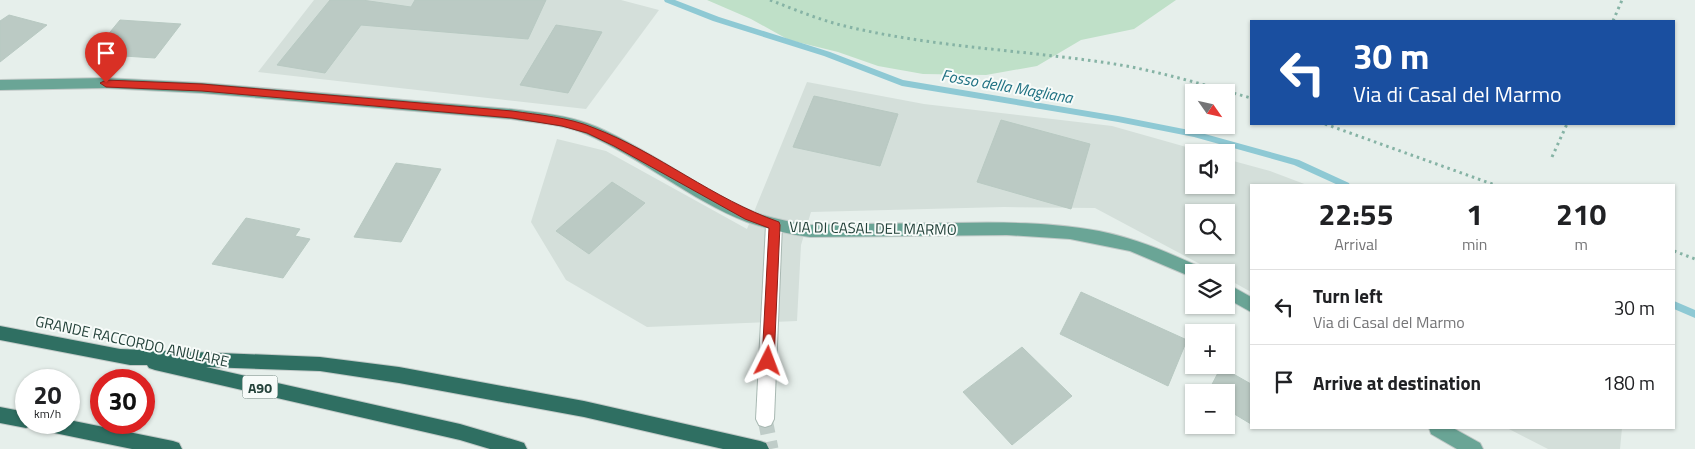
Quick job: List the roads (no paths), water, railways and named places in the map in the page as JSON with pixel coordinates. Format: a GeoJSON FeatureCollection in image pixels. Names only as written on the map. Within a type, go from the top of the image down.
{"type":"FeatureCollection","features":[{"type":"Feature","properties":{"kind":"highway","name":"GRANDE RACCORDO ANULARE"},"geometry":{"type":"LineString","coordinates":[[0,333],[120,356],[460,432],[518,449]]}},
{"type":"Feature","properties":{"kind":"highway"},"geometry":{"type":"LineString","coordinates":[[120,356],[320,364],[399,375],[584,409],[760,449]]}},
{"type":"Feature","properties":{"kind":"highway"},"geometry":{"type":"LineString","coordinates":[[0,415],[15,418]]}},
{"type":"Feature","properties":{"kind":"highway"},"geometry":{"type":"LineString","coordinates":[[80,430],[173,449]]}},
{"type":"Feature","properties":{"kind":"main road","name":"VIA DI CASAL DEL MARMO"},"geometry":{"type":"LineString","coordinates":[[0,85],[106,83],[202,88],[512,114],[562,122],[605,137],[748,216],[774,225],[810,231],[1016,228],[1071,232],[1131,245],[1185,268]]}},
{"type":"Feature","properties":{"kind":"main road"},"geometry":{"type":"LineString","coordinates":[[1235,295],[1250,304]]}},
{"type":"Feature","properties":{"kind":"main road"},"geometry":{"type":"LineString","coordinates":[[1439,429],[1474,449]]}},
{"type":"Feature","properties":{"kind":"street"},"geometry":{"type":"LineString","coordinates":[[765,419],[774,225]]}},
{"type":"Feature","properties":{"kind":"waterway","name":"Fosso della Magliana"},"geometry":{"type":"LineString","coordinates":[[668,0],[716,19],[827,54],[902,83],[1118,119],[1194,134],[1296,162],[1344,184]]}},
{"type":"Feature","properties":{"kind":"waterway","name":"Fosso della Magliana"},"geometry":{"type":"LineString","coordinates":[[1675,305],[1695,314]]}},
{"type":"Feature","properties":{"kind":"tunnel"},"geometry":{"type":"LineString","coordinates":[[765,419],[771,449]]}}]}
